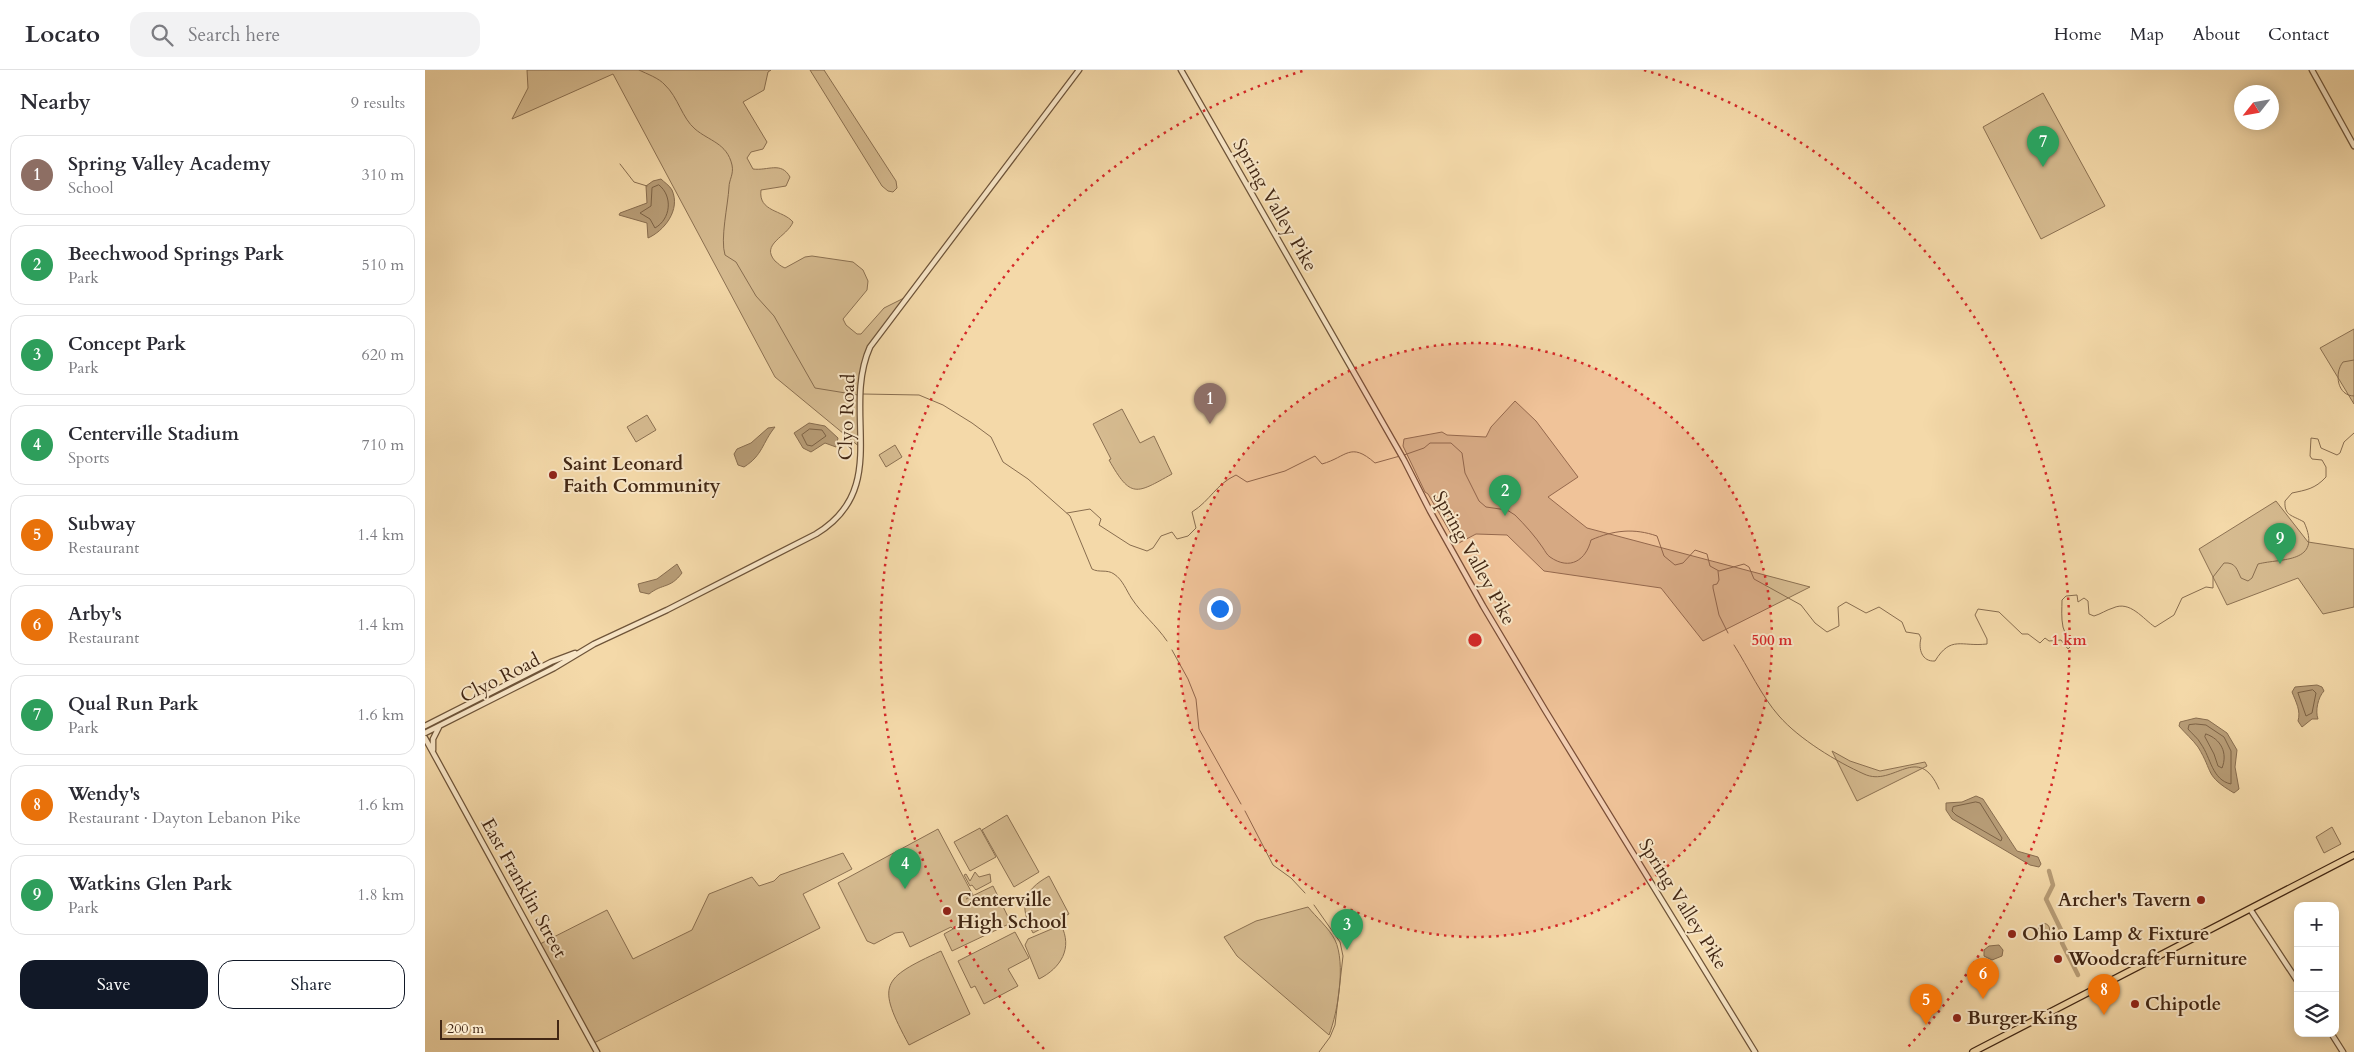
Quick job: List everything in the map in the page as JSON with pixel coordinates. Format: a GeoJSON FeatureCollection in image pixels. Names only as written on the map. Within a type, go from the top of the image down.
{"type":"FeatureCollection","features":[{"type":"Feature","properties":{"kind":"main road"},"geometry":{"type":"LineString","coordinates":[[1973,1052],[2354,854]]}},
{"type":"Feature","properties":{"kind":"street","name":"Clyo Road"},"geometry":{"type":"LineString","coordinates":[[425,726],[551,662],[587,648],[743,572],[829,525],[850,500],[858,478],[861,458],[862,373],[867,354],[881,331],[1079,70]]}},
{"type":"Feature","properties":{"kind":"street","name":"Spring Valley Pike"},"geometry":{"type":"LineString","coordinates":[[1181,70],[1404,460],[1430,511],[1486,610],[1755,1052]]}},
{"type":"Feature","properties":{"kind":"street"},"geometry":{"type":"LineString","coordinates":[[2312,70],[2354,146]]}},
{"type":"Feature","properties":{"kind":"street","name":"Clyo Road"},"geometry":{"type":"LineString","coordinates":[[425,733],[554,668],[587,648]]}},
{"type":"Feature","properties":{"kind":"street"},"geometry":{"type":"LineString","coordinates":[[433,753],[433,739],[440,726]]}},
{"type":"Feature","properties":{"kind":"street","name":"East Franklin Street"},"geometry":{"type":"LineString","coordinates":[[425,738],[597,1052]]}},
{"type":"Feature","properties":{"kind":"street"},"geometry":{"type":"LineString","coordinates":[[2250,909],[2294,976]]}},
{"type":"Feature","properties":{"kind":"street"},"geometry":{"type":"LineString","coordinates":[[2334,1037],[2343,1052]]}},
{"type":"Feature","properties":{"kind":"shaded area"},"geometry":{"type":"Polygon","coordinates":[[[527,70],[771,70],[768,72],[764,90],[743,102],[767,142],[763,149],[751,152],[747,158],[753,169],[783,169],[790,177],[786,186],[761,190],[763,203],[767,207],[793,222],[773,245],[771,255],[775,261],[785,268],[805,257],[812,256],[853,262],[863,270],[868,281],[867,290],[843,319],[846,325],[857,334],[861,334],[884,308],[906,297],[874,340],[862,373],[861,448],[775,377],[613,74],[512,119],[528,88],[527,70]]]}},
{"type":"Feature","properties":{"kind":"shaded area"},"geometry":{"type":"Polygon","coordinates":[[[810,70],[824,70],[896,181],[897,188],[893,192],[888,191],[882,186],[810,70]]]}},
{"type":"Feature","properties":{"kind":"shaded area"},"geometry":{"type":"Polygon","coordinates":[[[2043,93],[2105,206],[2041,239],[1983,127],[2043,93]]]}},
{"type":"Feature","properties":{"kind":"shaded area"},"geometry":{"type":"Polygon","coordinates":[[[2354,329],[2354,404],[2320,348],[2354,329]]]}},
{"type":"Feature","properties":{"kind":"shaded area"},"geometry":{"type":"Polygon","coordinates":[[[1515,401],[1536,421],[1578,477],[1548,497],[1587,528],[1810,587],[1703,641],[1661,588],[1544,571],[1507,535],[1476,534],[1457,544],[1428,494],[1425,492],[1403,446],[1404,439],[1442,432],[1447,435],[1486,437],[1491,427],[1515,401]]]}},
{"type":"Feature","properties":{"kind":"shaded area"},"geometry":{"type":"Polygon","coordinates":[[[1122,409],[1140,443],[1154,436],[1172,474],[1142,489],[1129,487],[1123,481],[1109,460],[1111,459],[1093,424],[1122,409]]]}},
{"type":"Feature","properties":{"kind":"shaded area"},"geometry":{"type":"Polygon","coordinates":[[[647,415],[656,430],[636,442],[627,427],[647,415]]]}},
{"type":"Feature","properties":{"kind":"shaded area"},"geometry":{"type":"Polygon","coordinates":[[[895,445],[902,457],[886,467],[879,455],[895,445]]]}},
{"type":"Feature","properties":{"kind":"shaded area"},"geometry":{"type":"Polygon","coordinates":[[[2276,501],[2308,542],[2354,549],[2354,607],[2323,614],[2298,578],[2227,605],[2199,549],[2276,501]]]}},
{"type":"Feature","properties":{"kind":"shaded area"},"geometry":{"type":"Polygon","coordinates":[[[1832,751],[1850,761],[1880,771],[1925,762],[1927,766],[1857,801],[1832,751]]]}},
{"type":"Feature","properties":{"kind":"shaded area"},"geometry":{"type":"Polygon","coordinates":[[[1007,815],[1039,872],[1014,887],[982,830],[1007,815]]]}},
{"type":"Feature","properties":{"kind":"shaded area"},"geometry":{"type":"Polygon","coordinates":[[[2332,827],[2341,844],[2324,853],[2316,837],[2332,827]]]}},
{"type":"Feature","properties":{"kind":"shaded area"},"geometry":{"type":"Polygon","coordinates":[[[980,828],[996,857],[970,871],[954,842],[980,828]]]}},
{"type":"Feature","properties":{"kind":"shaded area"},"geometry":{"type":"Polygon","coordinates":[[[938,829],[973,895],[966,899],[993,886],[1011,923],[952,951],[944,934],[953,929],[951,927],[910,947],[903,932],[895,933],[874,944],[867,941],[838,883],[938,829]]]}},
{"type":"Feature","properties":{"kind":"shaded area"},"geometry":{"type":"Polygon","coordinates":[[[843,853],[852,869],[803,894],[820,928],[592,1044],[538,945],[607,910],[633,959],[692,930],[709,894],[752,877],[759,886],[774,881],[780,875],[843,853]]]}},
{"type":"Feature","properties":{"kind":"shaded area"},"geometry":{"type":"Polygon","coordinates":[[[975,872],[979,877],[990,874],[991,882],[976,890],[972,885],[970,886],[964,875],[966,874],[970,881],[975,872]]]}},
{"type":"Feature","properties":{"kind":"shaded area"},"geometry":{"type":"Polygon","coordinates":[[[1049,876],[1069,914],[1033,933],[1026,915],[1026,900],[1033,887],[1049,876]]]}},
{"type":"Feature","properties":{"kind":"shaded area"},"geometry":{"type":"Polygon","coordinates":[[[1308,907],[1335,940],[1340,961],[1338,1001],[1329,1035],[1237,956],[1224,937],[1256,921],[1308,907]]]}},
{"type":"Feature","properties":{"kind":"shaded area"},"geometry":{"type":"Polygon","coordinates":[[[2044,923],[2050,929],[2044,935],[2038,929],[2044,923]]]}},
{"type":"Feature","properties":{"kind":"shaded area"},"geometry":{"type":"Polygon","coordinates":[[[1061,925],[1066,942],[1063,956],[1053,969],[1039,979],[1025,945],[1028,939],[1061,925]]]}},
{"type":"Feature","properties":{"kind":"shaded area"},"geometry":{"type":"Polygon","coordinates":[[[1015,932],[1029,958],[1008,969],[1018,986],[984,1004],[975,986],[971,988],[958,961],[1015,932]]]}},
{"type":"Feature","properties":{"kind":"shaded area"},"geometry":{"type":"Polygon","coordinates":[[[941,951],[970,1014],[909,1045],[892,1009],[889,996],[890,986],[896,977],[906,969],[941,951]]]}},
{"type":"Feature","properties":{"kind":"water"},"geometry":{"type":"Polygon","coordinates":[[[661,179],[672,190],[674,198],[673,212],[665,225],[648,238],[647,223],[619,215],[647,203],[646,186],[653,181],[661,179]]]}},
{"type":"Feature","properties":{"kind":"water"},"geometry":{"type":"Polygon","coordinates":[[[809,423],[825,426],[838,438],[836,447],[825,443],[811,452],[803,448],[794,433],[809,423]]]}},
{"type":"Feature","properties":{"kind":"water"},"geometry":{"type":"Polygon","coordinates":[[[775,427],[755,458],[744,467],[738,465],[734,454],[737,449],[751,443],[768,428],[775,427]]]}},
{"type":"Feature","properties":{"kind":"water"},"geometry":{"type":"Polygon","coordinates":[[[677,564],[682,573],[678,578],[649,594],[640,592],[638,584],[657,579],[677,564]]]}},
{"type":"Feature","properties":{"kind":"water"},"geometry":{"type":"Polygon","coordinates":[[[2317,685],[2322,687],[2324,691],[2318,704],[2318,719],[2312,719],[2302,727],[2298,721],[2298,710],[2292,692],[2295,687],[2317,685]]]}},
{"type":"Feature","properties":{"kind":"water"},"geometry":{"type":"Polygon","coordinates":[[[2196,718],[2208,720],[2227,733],[2237,750],[2235,767],[2239,789],[2234,793],[2218,782],[2211,773],[2198,747],[2179,726],[2180,722],[2196,718]]]}},
{"type":"Feature","properties":{"kind":"water"},"geometry":{"type":"Polygon","coordinates":[[[1976,796],[1983,799],[2017,851],[2038,857],[2041,864],[2039,867],[2030,865],[1952,819],[1946,810],[1946,803],[1962,802],[1976,796]]]}},
{"type":"Feature","properties":{"kind":"water"},"geometry":{"type":"Polygon","coordinates":[[[1999,945],[2003,950],[2002,956],[1992,960],[1984,956],[1984,950],[1989,946],[1999,945]]]}},
{"type":"Feature","properties":{"kind":"waterway"},"geometry":{"type":"LineString","coordinates":[[639,70],[662,83],[673,95],[695,129],[722,147],[730,158],[732,171],[724,231],[725,255],[736,262],[756,296],[774,316],[815,388],[858,395]]}},
{"type":"Feature","properties":{"kind":"waterway"},"geometry":{"type":"LineString","coordinates":[[620,164],[634,182],[647,186]]}},
{"type":"Feature","properties":{"kind":"waterway"},"geometry":{"type":"LineString","coordinates":[[2354,360],[2343,362],[2338,378],[2344,392],[2354,396]]}},
{"type":"Feature","properties":{"kind":"waterway"},"geometry":{"type":"LineString","coordinates":[[862,394],[919,395],[943,405],[991,437],[1003,462],[1028,479],[1070,516],[1092,569],[1109,572],[1117,576],[1136,604],[1167,641]]}},
{"type":"Feature","properties":{"kind":"waterway"},"geometry":{"type":"LineString","coordinates":[[1404,455],[1424,448],[1430,443],[1451,443],[1462,453],[1465,473],[1479,501],[1486,507],[1507,510],[1515,515],[1548,555],[1557,561],[1564,563],[1576,561],[1585,553],[1591,540],[1608,534],[1624,531],[1649,533],[1657,536],[1664,556],[1675,565],[1683,563],[1695,550],[1707,554],[1710,566],[1719,571],[1744,564],[1749,567],[1754,579],[1801,605],[1815,623],[1827,632],[1839,626],[1838,607],[1846,602],[1866,613],[1879,607],[1902,622],[1906,632],[1919,634],[1922,654],[1927,659],[1935,661],[1946,648],[1952,645],[1987,644],[1987,639],[1975,615],[1978,609],[1999,612],[2022,634],[2028,634],[2040,643],[2045,638],[2049,641],[2061,640],[2068,649],[2070,647],[2063,627],[2062,617],[2062,600],[2066,596],[2077,595],[2078,602],[2084,598],[2088,601],[2089,614],[2094,616],[2119,606],[2131,608],[2155,627],[2174,615],[2182,598],[2206,587],[2213,588],[2213,577],[2224,563],[2234,565],[2241,578],[2248,581],[2252,578],[2258,564],[2297,556],[2304,552],[2308,545],[2308,536],[2304,522],[2287,512],[2285,501],[2292,493],[2314,487],[2326,477],[2326,467],[2322,460],[2312,459],[2310,456],[2311,438],[2318,439],[2321,448],[2337,455],[2340,453],[2344,442],[2354,433]]}},
{"type":"Feature","properties":{"kind":"waterway"},"geometry":{"type":"LineString","coordinates":[[1067,513],[1090,509],[1101,519],[1099,525],[1130,545],[1147,551],[1153,548],[1161,536],[1172,532],[1177,539],[1188,536],[1196,528],[1192,512],[1204,503],[1223,483],[1236,475],[1247,482],[1285,471],[1315,456],[1322,464],[1354,452],[1367,456],[1375,463],[1400,456]]}},
{"type":"Feature","properties":{"kind":"waterway"},"geometry":{"type":"LineString","coordinates":[[1718,571],[1719,580],[1717,584],[1713,585],[1713,588],[1719,615],[1728,633]]}},
{"type":"Feature","properties":{"kind":"waterway"},"geometry":{"type":"LineString","coordinates":[[1734,645],[1761,691],[1779,716],[1787,725],[1819,749],[1842,763],[1864,774],[1875,777],[1885,776],[1914,767],[1923,768],[1931,775],[1939,789]]}},
{"type":"Feature","properties":{"kind":"waterway"},"geometry":{"type":"LineString","coordinates":[[1172,650],[1188,679],[1196,699],[1199,729],[1241,804]]}},
{"type":"Feature","properties":{"kind":"waterway"},"geometry":{"type":"LineString","coordinates":[[1245,811],[1273,865],[1291,878],[1305,893]]}},
{"type":"Feature","properties":{"kind":"waterway"},"geometry":{"type":"LineString","coordinates":[[2049,871],[2053,885],[2046,899],[2064,936],[2062,943],[2078,975]]}},
{"type":"Feature","properties":{"kind":"waterway"},"geometry":{"type":"LineString","coordinates":[[1314,905],[1340,942],[1343,956],[1335,1025],[1330,1037],[1319,1052]]}},
{"type":"Feature","properties":{"kind":"place","name":"Qual Run Park"},"geometry":{"type":"Point","coordinates":[2043,167]}},
{"type":"Feature","properties":{"kind":"place","name":"Spring Valley Academy"},"geometry":{"type":"Point","coordinates":[1210,424]}},
{"type":"Feature","properties":{"kind":"place","name":"Saint Leonard Faith Community"},"geometry":{"type":"Point","coordinates":[553,475]}},
{"type":"Feature","properties":{"kind":"place","name":"Beechwood Springs Park"},"geometry":{"type":"Point","coordinates":[1505,516]}},
{"type":"Feature","properties":{"kind":"place","name":"Watkins Glen Park"},"geometry":{"type":"Point","coordinates":[2280,564]}},
{"type":"Feature","properties":{"kind":"place","name":"Centerville Stadium"},"geometry":{"type":"Point","coordinates":[905,889]}},
{"type":"Feature","properties":{"kind":"place","name":"Archer's Tavern"},"geometry":{"type":"Point","coordinates":[2201,900]}},
{"type":"Feature","properties":{"kind":"place","name":"Centerville High School"},"geometry":{"type":"Point","coordinates":[947,911]}},
{"type":"Feature","properties":{"kind":"place","name":"Ohio Lamp & Fixture"},"geometry":{"type":"Point","coordinates":[2012,934]}},
{"type":"Feature","properties":{"kind":"place","name":"Concept Park"},"geometry":{"type":"Point","coordinates":[1347,950]}},
{"type":"Feature","properties":{"kind":"place","name":"Woodcraft Furniture"},"geometry":{"type":"Point","coordinates":[2058,959]}},
{"type":"Feature","properties":{"kind":"place","name":"Arby's"},"geometry":{"type":"Point","coordinates":[1983,999]}},
{"type":"Feature","properties":{"kind":"place","name":"Chipotle"},"geometry":{"type":"Point","coordinates":[2135,1004]}},
{"type":"Feature","properties":{"kind":"place","name":"Wendy's"},"geometry":{"type":"Point","coordinates":[2104,1015]}},
{"type":"Feature","properties":{"kind":"place","name":"Burger King"},"geometry":{"type":"Point","coordinates":[1957,1018]}},
{"type":"Feature","properties":{"kind":"place","name":"Subway"},"geometry":{"type":"Point","coordinates":[1926,1025]}}]}
